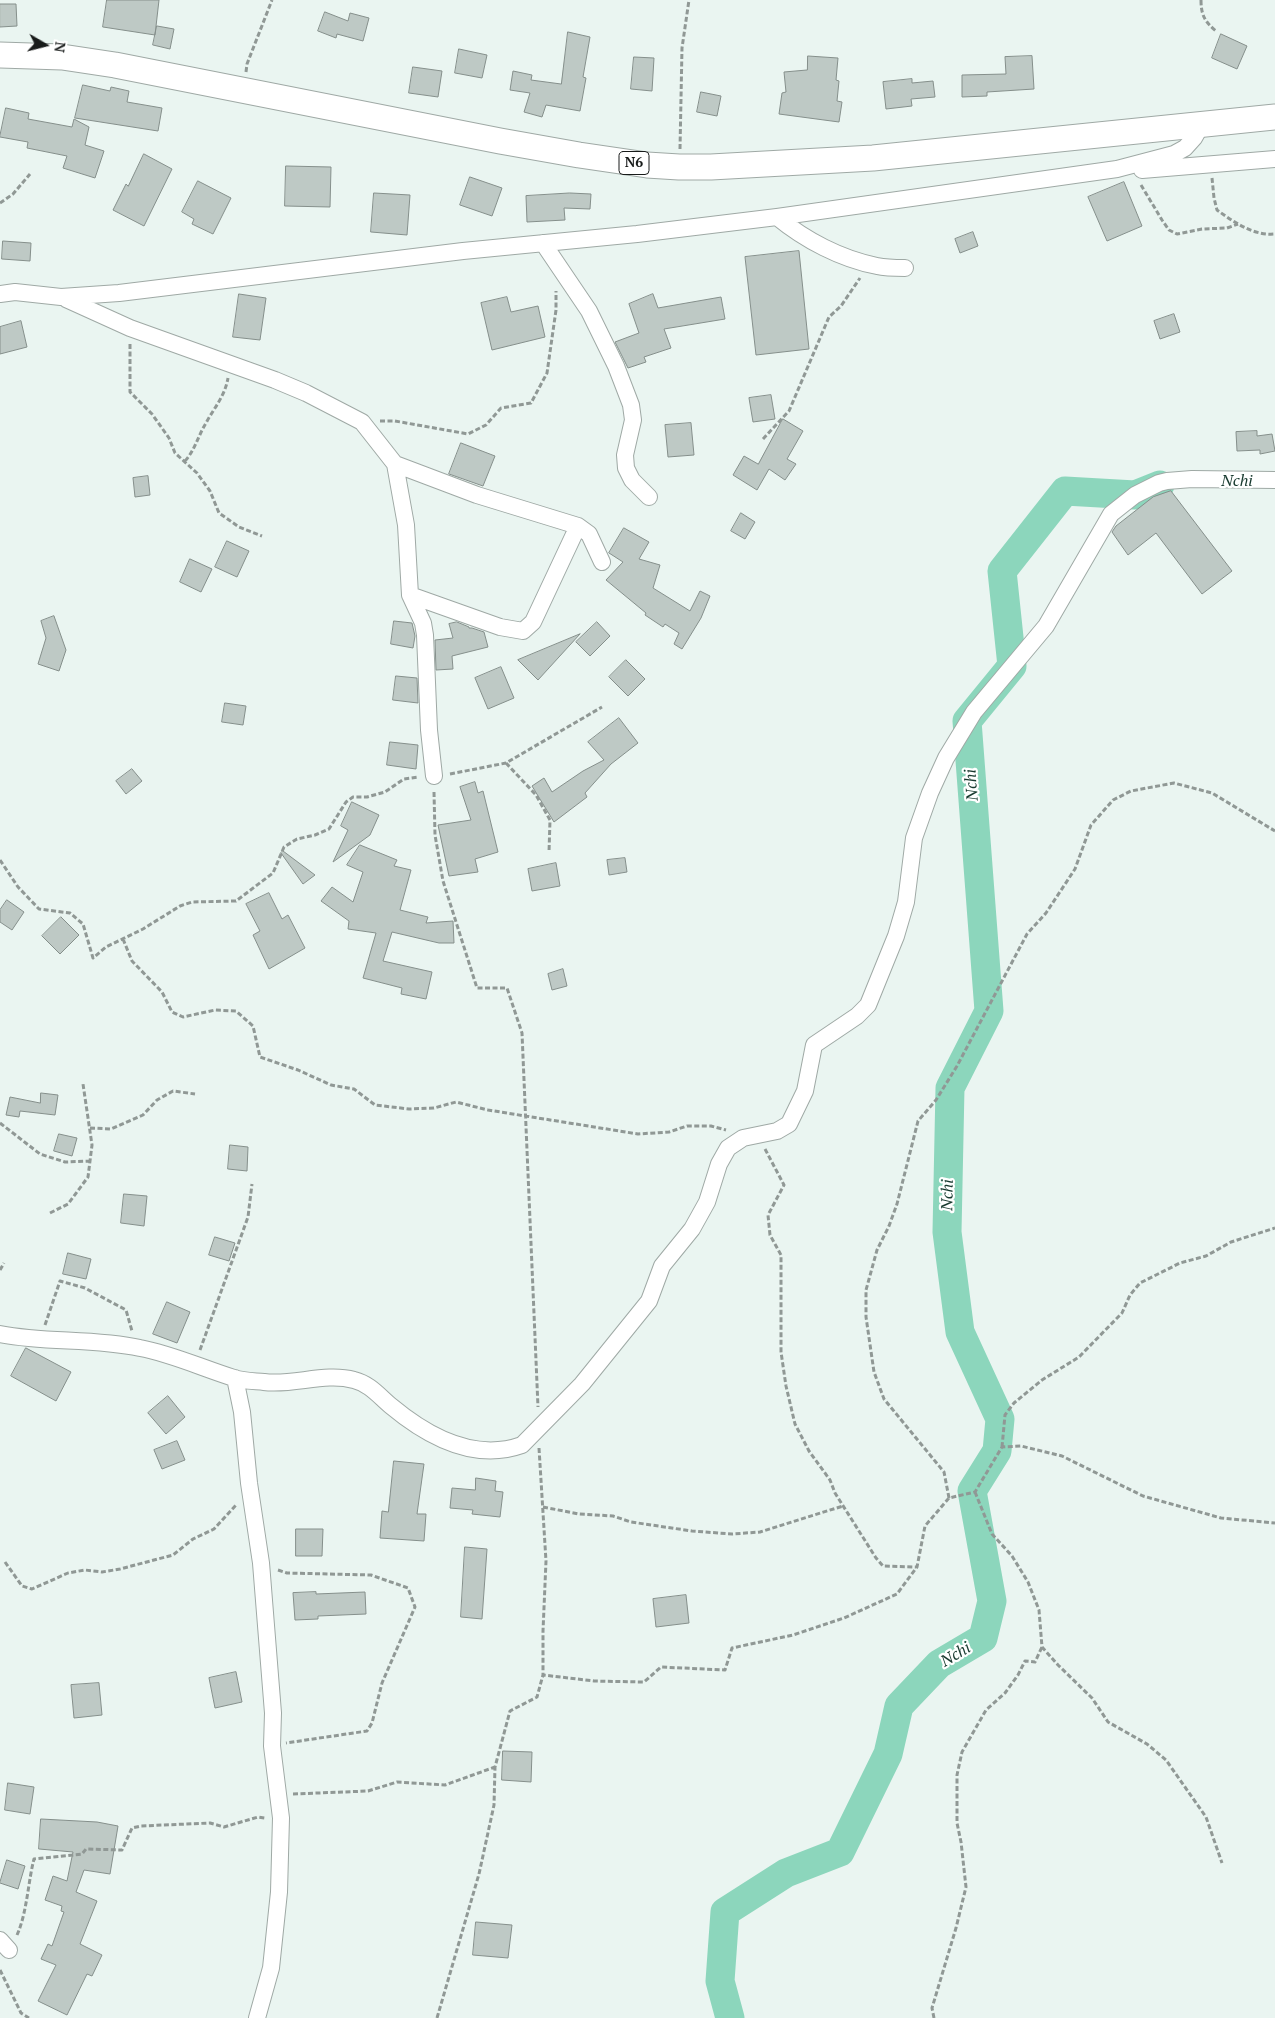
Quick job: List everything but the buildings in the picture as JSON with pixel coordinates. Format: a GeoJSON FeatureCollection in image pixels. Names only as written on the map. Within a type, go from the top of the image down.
{"type":"FeatureCollection","features":[{"type":"Feature","properties":{"kind":"highway","name":"N6"},"geometry":{"type":"LineString","coordinates":[[0,55],[62,58],[244,90],[579,155],[647,165],[679,167],[712,167],[873,158],[1275,117]]}},
{"type":"Feature","properties":{"kind":"street"},"geometry":{"type":"LineString","coordinates":[[0,294],[15,292],[61,297],[119,294],[269,274],[777,217],[1117,169],[1174,154],[1185,148],[1194,138],[1202,124]]}},
{"type":"Feature","properties":{"kind":"street"},"geometry":{"type":"LineString","coordinates":[[1117,169],[1140,170],[1275,159]]}},
{"type":"Feature","properties":{"kind":"street"},"geometry":{"type":"LineString","coordinates":[[777,217],[815,243],[838,254],[878,266],[904,268]]}},
{"type":"Feature","properties":{"kind":"street"},"geometry":{"type":"LineString","coordinates":[[543,243],[589,311],[616,366],[631,405],[633,420],[625,455],[626,468],[632,480],[649,497]]}},
{"type":"Feature","properties":{"kind":"street"},"geometry":{"type":"LineString","coordinates":[[61,297],[130,328],[306,393],[362,422],[378,441],[395,464],[402,497],[406,525],[410,595],[423,623],[425,635],[429,730],[434,776]]}},
{"type":"Feature","properties":{"kind":"street"},"geometry":{"type":"LineString","coordinates":[[395,464],[477,495],[578,526],[589,534],[602,562]]}},
{"type":"Feature","properties":{"kind":"street"},"geometry":{"type":"LineString","coordinates":[[0,1334],[139,1347],[195,1363],[235,1378],[273,1383],[341,1377],[356,1380],[373,1388],[404,1416],[456,1446],[476,1450],[512,1449],[522,1445],[582,1384],[649,1301],[662,1266],[692,1229],[707,1202],[724,1154],[733,1144],[750,1137],[777,1131],[789,1124],[805,1091],[814,1045],[857,1016],[868,1005],[896,936],[906,902],[914,838],[930,793],[946,758],[974,712],[1046,626],[1112,514],[1135,495],[1167,481],[1192,479],[1275,480]]}},
{"type":"Feature","properties":{"kind":"street"},"geometry":{"type":"LineString","coordinates":[[410,595],[523,632],[533,622],[578,526]]}},
{"type":"Feature","properties":{"kind":"street"},"geometry":{"type":"LineString","coordinates":[[235,1378],[242,1412],[249,1483],[261,1563],[273,1713],[272,1746],[281,1818],[279,1892],[271,1968],[257,2018]]}},
{"type":"Feature","properties":{"kind":"path"},"geometry":{"type":"LineString","coordinates":[[244,90],[247,64],[272,0]]}},
{"type":"Feature","properties":{"kind":"path"},"geometry":{"type":"LineString","coordinates":[[679,167],[682,48],[689,0]]}},
{"type":"Feature","properties":{"kind":"path"},"geometry":{"type":"LineString","coordinates":[[1201,0],[1201,12],[1207,24],[1216,31]]}},
{"type":"Feature","properties":{"kind":"path"},"geometry":{"type":"LineString","coordinates":[[1214,164],[1212,183],[1217,210],[1238,224],[1260,234],[1275,234]]}},
{"type":"Feature","properties":{"kind":"path"},"geometry":{"type":"LineString","coordinates":[[1140,170],[1142,187],[1169,230],[1177,234],[1202,229],[1227,228],[1238,224]]}},
{"type":"Feature","properties":{"kind":"path"},"geometry":{"type":"LineString","coordinates":[[0,203],[13,194],[30,174]]}},
{"type":"Feature","properties":{"kind":"path"},"geometry":{"type":"LineString","coordinates":[[763,439],[789,411],[829,317],[841,306],[861,277],[878,266]]}},
{"type":"Feature","properties":{"kind":"path"},"geometry":{"type":"LineString","coordinates":[[362,422],[395,420],[468,434],[486,425],[501,408],[531,403],[547,373],[556,310],[556,284],[559,268]]}},
{"type":"Feature","properties":{"kind":"path"},"geometry":{"type":"LineString","coordinates":[[130,328],[130,392],[152,414],[169,438],[175,452],[210,491],[219,513],[238,527],[262,536]]}},
{"type":"Feature","properties":{"kind":"path"},"geometry":{"type":"LineString","coordinates":[[185,461],[193,452],[206,423],[226,389],[230,365]]}},
{"type":"Feature","properties":{"kind":"path"},"geometry":{"type":"LineString","coordinates":[[0,860],[18,887],[39,909],[70,913],[83,924],[93,958],[106,947],[180,906],[192,902],[236,901],[273,873],[284,846],[297,839],[316,835],[329,829],[346,802],[353,797],[367,797],[385,792],[404,779],[462,773],[506,763],[602,707]]}},
{"type":"Feature","properties":{"kind":"path"},"geometry":{"type":"LineString","coordinates":[[506,763],[536,795],[550,820],[549,852]]}},
{"type":"Feature","properties":{"kind":"path"},"geometry":{"type":"LineString","coordinates":[[434,776],[435,835],[443,881],[477,988],[507,988],[522,1033],[538,1430],[546,1561],[543,1675],[537,1697],[510,1711],[495,1767],[494,1805],[479,1874],[437,2018]]}},
{"type":"Feature","properties":{"kind":"path"},"geometry":{"type":"LineString","coordinates":[[949,1498],[944,1472],[884,1399],[874,1372],[866,1317],[868,1282],[877,1250],[897,1204],[918,1121],[936,1100],[957,1066],[1027,934],[1046,913],[1075,870],[1092,825],[1113,800],[1131,791],[1174,783],[1212,793],[1275,831]]}},
{"type":"Feature","properties":{"kind":"path"},"geometry":{"type":"LineString","coordinates":[[123,939],[132,961],[162,992],[172,1012],[183,1017],[215,1010],[236,1011],[253,1026],[260,1057],[298,1070],[331,1085],[354,1089],[375,1105],[426,1108],[456,1102],[488,1110],[638,1134],[670,1132],[687,1126],[711,1126],[750,1137],[770,1156],[784,1185],[768,1215],[770,1235],[781,1255],[781,1352],[786,1386],[795,1424],[809,1451],[830,1480],[843,1506],[876,1558],[883,1566],[917,1567]]}},
{"type":"Feature","properties":{"kind":"path"},"geometry":{"type":"LineString","coordinates":[[50,1213],[68,1204],[88,1177],[92,1145],[83,1084]]}},
{"type":"Feature","properties":{"kind":"path"},"geometry":{"type":"LineString","coordinates":[[90,1128],[111,1129],[143,1115],[156,1100],[173,1091],[195,1094]]}},
{"type":"Feature","properties":{"kind":"path"},"geometry":{"type":"LineString","coordinates":[[0,1123],[40,1154],[65,1162],[91,1161]]}},
{"type":"Feature","properties":{"kind":"path"},"geometry":{"type":"LineString","coordinates":[[195,1363],[248,1217],[252,1184]]}},
{"type":"Feature","properties":{"kind":"path"},"geometry":{"type":"LineString","coordinates":[[543,1675],[594,1681],[644,1682],[661,1666],[725,1670],[732,1648],[793,1635],[844,1618],[897,1594],[917,1567],[925,1526],[949,1498],[975,1492],[1002,1447],[1005,1414],[1014,1403],[1042,1380],[1079,1357],[1122,1313],[1130,1295],[1140,1283],[1180,1263],[1206,1256],[1231,1242],[1275,1228]]}},
{"type":"Feature","properties":{"kind":"path"},"geometry":{"type":"LineString","coordinates":[[0,1270],[4,1263]]}},
{"type":"Feature","properties":{"kind":"path"},"geometry":{"type":"LineString","coordinates":[[40,1338],[60,1281],[85,1288],[126,1310],[132,1332],[139,1347]]}},
{"type":"Feature","properties":{"kind":"path"},"geometry":{"type":"LineString","coordinates":[[1002,1447],[1021,1446],[1062,1456],[1143,1496],[1213,1516],[1229,1520],[1275,1522]]}},
{"type":"Feature","properties":{"kind":"path"},"geometry":{"type":"LineString","coordinates":[[5,1562],[22,1586],[32,1589],[68,1573],[85,1570],[102,1572],[120,1569],[173,1555],[193,1539],[214,1529],[234,1507],[249,1483]]}},
{"type":"Feature","properties":{"kind":"path"},"geometry":{"type":"LineString","coordinates":[[934,2018],[932,2008],[966,1887],[957,1822],[957,1774],[962,1752],[986,1710],[1005,1693],[1025,1661],[1035,1662],[1042,1647],[1039,1610],[1028,1582],[1012,1556],[992,1534],[975,1492]]}},
{"type":"Feature","properties":{"kind":"path"},"geometry":{"type":"LineString","coordinates":[[542,1507],[579,1514],[613,1516],[631,1522],[692,1531],[732,1534],[760,1532],[843,1506]]}},
{"type":"Feature","properties":{"kind":"path"},"geometry":{"type":"LineString","coordinates":[[261,1563],[286,1573],[371,1575],[408,1588],[414,1606],[382,1683],[372,1723],[367,1731],[344,1733],[272,1746]]}},
{"type":"Feature","properties":{"kind":"path"},"geometry":{"type":"LineString","coordinates":[[1042,1647],[1092,1698],[1108,1722],[1147,1744],[1166,1760],[1206,1817],[1222,1863]]}},
{"type":"Feature","properties":{"kind":"path"},"geometry":{"type":"LineString","coordinates":[[278,1795],[368,1791],[397,1782],[445,1786],[495,1767]]}},
{"type":"Feature","properties":{"kind":"path"},"geometry":{"type":"LineString","coordinates":[[29,2018],[22,2013],[0,1969],[5,1945],[22,1923],[28,1882],[34,1858],[68,1857],[82,1854],[86,1849],[122,1850],[132,1828],[141,1826],[210,1823],[224,1827],[258,1817],[281,1818]]}},
{"type":"Feature","properties":{"kind":"waterway","name":"Nchi"},"geometry":{"type":"LineString","coordinates":[[730,2018],[720,1981],[725,1912],[786,1873],[840,1852],[888,1754],[899,1706],[939,1664],[983,1638],[992,1601],[972,1491],[997,1451],[1000,1419],[960,1332],[947,1232],[950,1088],[989,1011],[967,721],[1012,666],[1002,571],[1065,491],[1135,495],[1160,485]]}}]}
